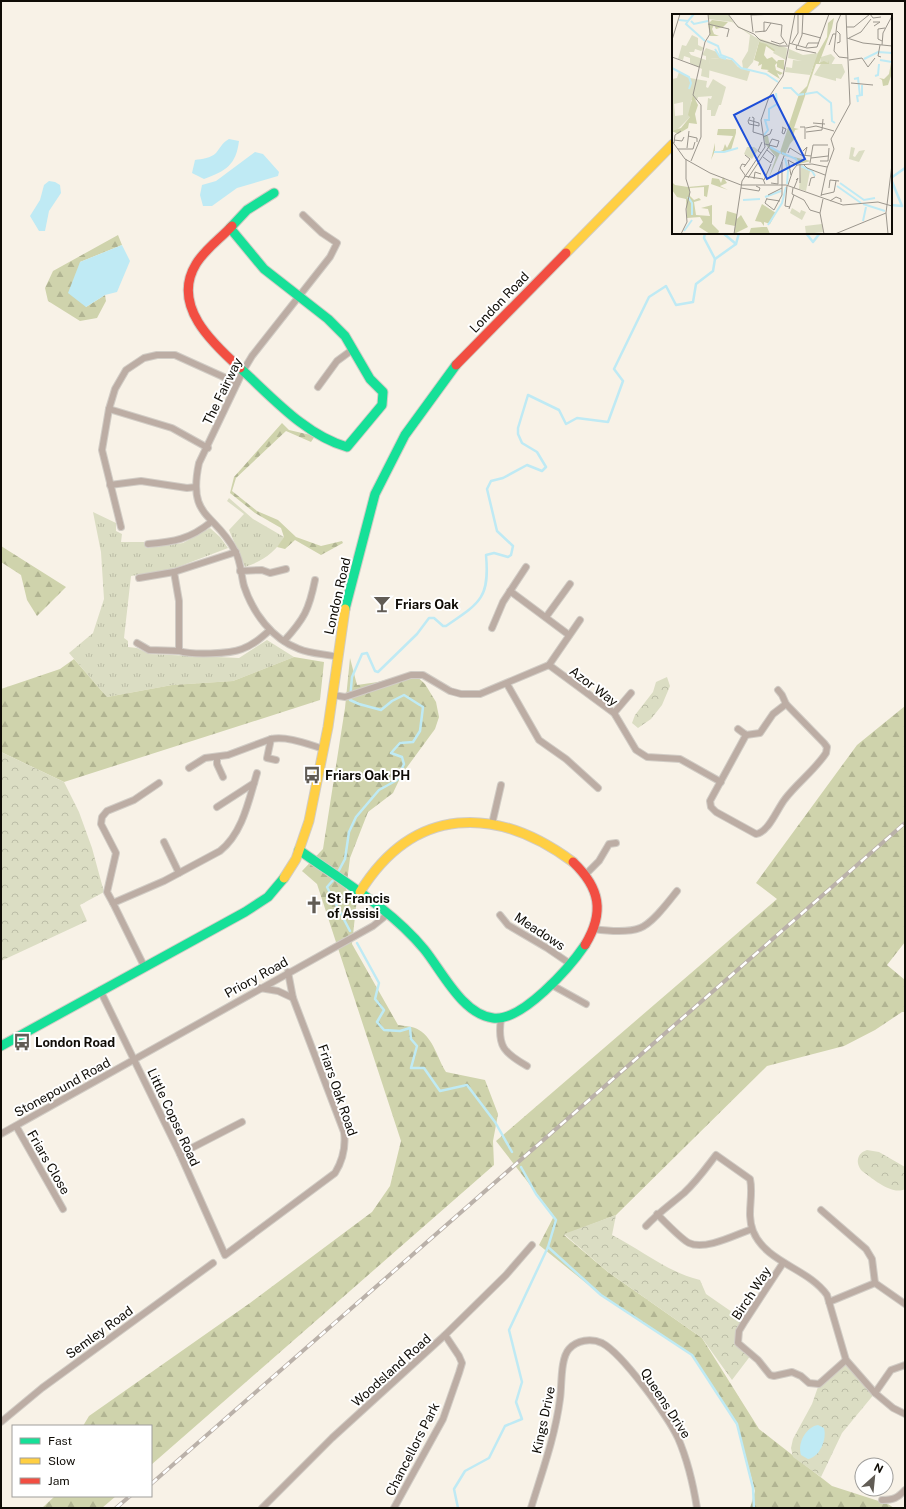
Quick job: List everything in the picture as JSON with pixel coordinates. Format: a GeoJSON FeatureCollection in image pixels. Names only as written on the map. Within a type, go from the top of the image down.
{"type":"FeatureCollection","features":[{"type":"Feature","properties":{"kind":"street"},"geometry":{"type":"LineString","coordinates":[[800,14],[816,1]]}},
{"type":"Feature","properties":{"kind":"street","name":"London Road"},"geometry":{"type":"LineString","coordinates":[[1,1046],[100,990],[245,912],[268,897],[282,881],[299,850],[309,821],[324,749],[333,695],[343,617],[376,494],[405,435],[457,363],[672,145]]}},
{"type":"Feature","properties":{"kind":"street"},"geometry":{"type":"LineString","coordinates":[[230,228],[264,269],[300,296],[345,336],[370,379],[383,392],[382,405],[347,447],[336,445],[308,426],[243,370],[202,328],[191,312],[187,298],[193,267],[214,239],[230,228],[243,213],[274,193]]}},
{"type":"Feature","properties":{"kind":"street","name":"The Fairway"},"geometry":{"type":"LineString","coordinates":[[303,215],[322,233],[337,243],[330,257],[252,356],[243,370],[208,448],[199,463],[196,487],[199,504],[211,522],[228,539],[236,552],[244,587],[258,616],[270,630],[284,641],[299,649],[338,657]]}},
{"type":"Feature","properties":{"kind":"street"},"geometry":{"type":"LineString","coordinates":[[318,387],[337,361],[352,350]]}},
{"type":"Feature","properties":{"kind":"street"},"geometry":{"type":"LineString","coordinates":[[121,527],[102,450],[109,409],[115,389],[126,370],[144,358],[157,355],[175,355],[237,383]]}},
{"type":"Feature","properties":{"kind":"street"},"geometry":{"type":"LineString","coordinates":[[109,409],[172,428],[208,448]]}},
{"type":"Feature","properties":{"kind":"street"},"geometry":{"type":"LineString","coordinates":[[110,485],[141,482],[187,488],[196,487]]}},
{"type":"Feature","properties":{"kind":"street"},"geometry":{"type":"LineString","coordinates":[[148,544],[174,542],[197,533],[211,522]]}},
{"type":"Feature","properties":{"kind":"street"},"geometry":{"type":"LineString","coordinates":[[139,578],[174,572],[236,552]]}},
{"type":"Feature","properties":{"kind":"street"},"geometry":{"type":"LineString","coordinates":[[492,628],[510,591],[526,567]]}},
{"type":"Feature","properties":{"kind":"street"},"geometry":{"type":"LineString","coordinates":[[240,571],[262,570],[270,573],[286,569]]}},
{"type":"Feature","properties":{"kind":"street"},"geometry":{"type":"LineString","coordinates":[[174,572],[179,601],[179,652]]}},
{"type":"Feature","properties":{"kind":"street"},"geometry":{"type":"LineString","coordinates":[[284,641],[307,613],[311,602],[315,580]]}},
{"type":"Feature","properties":{"kind":"street"},"geometry":{"type":"LineString","coordinates":[[546,617],[570,584]]}},
{"type":"Feature","properties":{"kind":"street"},"geometry":{"type":"LineString","coordinates":[[510,591],[569,635]]}},
{"type":"Feature","properties":{"kind":"street"},"geometry":{"type":"LineString","coordinates":[[333,695],[351,695],[411,675],[423,675],[450,691],[461,694],[480,694],[548,666],[580,620]]}},
{"type":"Feature","properties":{"kind":"street"},"geometry":{"type":"LineString","coordinates":[[136,643],[149,650],[213,653],[240,650],[255,643],[270,630]]}},
{"type":"Feature","properties":{"kind":"street","name":"Azor Way"},"geometry":{"type":"LineString","coordinates":[[548,666],[614,714],[636,750],[647,757],[680,759],[720,782]]}},
{"type":"Feature","properties":{"kind":"street"},"geometry":{"type":"LineString","coordinates":[[507,684],[539,740],[566,759],[598,788]]}},
{"type":"Feature","properties":{"kind":"street"},"geometry":{"type":"LineString","coordinates":[[746,735],[710,801],[711,807],[716,812],[756,834],[765,829],[785,799],[826,753],[827,747],[786,704],[778,690]]}},
{"type":"Feature","properties":{"kind":"street"},"geometry":{"type":"LineString","coordinates":[[614,714],[631,693]]}},
{"type":"Feature","properties":{"kind":"street"},"geometry":{"type":"LineString","coordinates":[[738,729],[746,735],[760,733],[773,714],[786,704]]}},
{"type":"Feature","properties":{"kind":"street"},"geometry":{"type":"LineString","coordinates":[[189,768],[205,758],[217,757],[271,739],[290,740],[324,749]]}},
{"type":"Feature","properties":{"kind":"street"},"geometry":{"type":"LineString","coordinates":[[271,739],[267,758],[276,760]]}},
{"type":"Feature","properties":{"kind":"street"},"geometry":{"type":"LineString","coordinates":[[217,757],[217,764],[223,778]]}},
{"type":"Feature","properties":{"kind":"street"},"geometry":{"type":"LineString","coordinates":[[113,903],[179,873],[220,851],[227,845],[242,820],[257,773]]}},
{"type":"Feature","properties":{"kind":"street"},"geometry":{"type":"LineString","coordinates":[[144,966],[107,892],[116,853],[101,824],[102,817],[107,811],[134,800],[159,783]]}},
{"type":"Feature","properties":{"kind":"street"},"geometry":{"type":"LineString","coordinates":[[217,807],[254,784]]}},
{"type":"Feature","properties":{"kind":"street"},"geometry":{"type":"LineString","coordinates":[[492,824],[501,785]]}},
{"type":"Feature","properties":{"kind":"street"},"geometry":{"type":"LineString","coordinates":[[299,850],[360,892],[388,914],[416,940],[453,990],[469,1007],[487,1017],[501,1019],[508,1017],[528,1006],[582,949],[594,929],[598,913],[595,889],[586,874],[560,851],[528,835],[492,824],[465,821],[435,827],[413,836],[393,850],[380,864],[360,892]]}},
{"type":"Feature","properties":{"kind":"street"},"geometry":{"type":"LineString","coordinates":[[164,842],[179,873]]}},
{"type":"Feature","properties":{"kind":"street"},"geometry":{"type":"LineString","coordinates":[[586,874],[598,861],[609,844],[616,843]]}},
{"type":"Feature","properties":{"kind":"street"},"geometry":{"type":"LineString","coordinates":[[594,929],[618,931],[641,928],[658,913],[677,891]]}},
{"type":"Feature","properties":{"kind":"street","name":"Priory Road"},"geometry":{"type":"LineString","coordinates":[[134,1059],[373,926],[388,914]]}},
{"type":"Feature","properties":{"kind":"street","name":"Meadows"},"geometry":{"type":"LineString","coordinates":[[500,915],[508,925],[569,963]]}},
{"type":"Feature","properties":{"kind":"street","name":"Friars Oak Road"},"geometry":{"type":"LineString","coordinates":[[225,1255],[335,1172],[340,1164],[343,1153],[345,1143],[344,1132],[293,998],[288,972]]}},
{"type":"Feature","properties":{"kind":"street"},"geometry":{"type":"LineString","coordinates":[[550,984],[586,1004]]}},
{"type":"Feature","properties":{"kind":"street"},"geometry":{"type":"LineString","coordinates":[[260,988],[278,991],[293,998]]}},
{"type":"Feature","properties":{"kind":"street","name":"Little Copse Road"},"geometry":{"type":"LineString","coordinates":[[100,990],[180,1154],[225,1255]]}},
{"type":"Feature","properties":{"kind":"street"},"geometry":{"type":"LineString","coordinates":[[501,1019],[498,1035],[504,1049],[516,1060],[527,1066]]}},
{"type":"Feature","properties":{"kind":"street","name":"Stonepound Road"},"geometry":{"type":"LineString","coordinates":[[1,1134],[134,1059]]}},
{"type":"Feature","properties":{"kind":"street"},"geometry":{"type":"LineString","coordinates":[[180,1154],[242,1122]]}},
{"type":"Feature","properties":{"kind":"street","name":"Friars Close"},"geometry":{"type":"LineString","coordinates":[[16,1126],[64,1209]]}},
{"type":"Feature","properties":{"kind":"street"},"geometry":{"type":"LineString","coordinates":[[646,1226],[657,1214],[683,1194],[698,1179],[716,1154],[750,1179],[749,1215],[752,1229],[761,1242],[783,1263],[822,1288],[829,1302],[846,1360],[875,1393],[892,1408],[905,1414]]}},
{"type":"Feature","properties":{"kind":"street"},"geometry":{"type":"LineString","coordinates":[[821,1210],[866,1249],[872,1259],[875,1283],[905,1304]]}},
{"type":"Feature","properties":{"kind":"street"},"geometry":{"type":"LineString","coordinates":[[657,1214],[689,1243],[702,1245],[719,1241],[752,1229]]}},
{"type":"Feature","properties":{"kind":"street","name":"Woodsland Road"},"geometry":{"type":"LineString","coordinates":[[262,1508],[336,1434],[445,1335],[506,1275],[532,1245]]}},
{"type":"Feature","properties":{"kind":"street","name":"Semley Road"},"geometry":{"type":"LineString","coordinates":[[1,1422],[42,1388],[213,1263]]}},
{"type":"Feature","properties":{"kind":"street","name":"Birch Way"},"geometry":{"type":"LineString","coordinates":[[783,1263],[745,1321],[740,1331],[738,1343],[758,1360],[770,1375],[774,1376],[792,1372],[801,1376],[813,1385],[819,1384],[846,1360]]}},
{"type":"Feature","properties":{"kind":"street"},"geometry":{"type":"LineString","coordinates":[[829,1302],[875,1283]]}},
{"type":"Feature","properties":{"kind":"street","name":"Chancellors Park"},"geometry":{"type":"LineString","coordinates":[[394,1508],[443,1419],[462,1363],[445,1335]]}},
{"type":"Feature","properties":{"kind":"street","name":"Queens Drive"},"geometry":{"type":"LineString","coordinates":[[580,1341],[592,1340],[603,1344],[640,1380],[677,1437],[692,1476],[697,1508]]}},
{"type":"Feature","properties":{"kind":"street","name":"Kings Drive"},"geometry":{"type":"LineString","coordinates":[[531,1508],[551,1445],[560,1401],[564,1360],[568,1350],[580,1341]]}},
{"type":"Feature","properties":{"kind":"street"},"geometry":{"type":"LineString","coordinates":[[875,1393],[891,1370],[905,1365]]}},
{"type":"Feature","properties":{"kind":"street"},"geometry":{"type":"LineString","coordinates":[[882,1500],[899,1498],[905,1490]]}},
{"type":"Feature","properties":{"kind":"green space"},"geometry":{"type":"Polygon","coordinates":[[[118,235],[122,245],[80,262],[86,307],[105,295],[106,301],[97,318],[80,321],[48,301],[45,288],[53,271],[118,235]]]}},
{"type":"Feature","properties":{"kind":"green space"},"geometry":{"type":"Polygon","coordinates":[[[282,423],[289,430],[315,436],[311,442],[286,431],[236,478],[232,491],[257,511],[278,520],[296,537],[321,546],[342,541],[343,543],[321,555],[295,540],[285,549],[277,547],[284,537],[281,528],[255,513],[230,493],[234,477],[282,423]]]}},
{"type":"Feature","properties":{"kind":"green space"},"geometry":{"type":"Polygon","coordinates":[[[229,498],[253,519],[284,537],[268,556],[245,567],[229,530],[244,514],[227,501],[229,498]]]}},
{"type":"Feature","properties":{"kind":"green space"},"geometry":{"type":"Polygon","coordinates":[[[93,512],[116,523],[116,531],[122,534],[121,542],[144,542],[146,548],[183,543],[210,528],[220,537],[228,548],[170,570],[131,576],[124,638],[128,641],[128,647],[137,648],[149,654],[239,658],[267,640],[294,657],[233,681],[172,685],[107,697],[69,653],[93,633],[104,599],[101,552],[93,512]]]}},
{"type":"Feature","properties":{"kind":"green space"},"geometry":{"type":"Polygon","coordinates":[[[1,546],[66,587],[37,616],[27,600],[21,575],[1,562],[1,546]]]}},
{"type":"Feature","properties":{"kind":"green space"},"geometry":{"type":"Polygon","coordinates":[[[294,657],[324,662],[320,700],[64,782],[1,752],[1,689],[60,669],[74,659],[107,697],[172,685],[233,681],[294,657]]]}},
{"type":"Feature","properties":{"kind":"green space"},"geometry":{"type":"Polygon","coordinates":[[[350,658],[357,685],[378,682],[412,672],[425,684],[436,702],[439,717],[435,729],[402,774],[393,793],[368,812],[350,858],[346,890],[357,898],[352,944],[398,1025],[409,1026],[424,1034],[432,1044],[446,1072],[485,1080],[498,1114],[493,1141],[494,1165],[152,1464],[152,1425],[84,1425],[89,1416],[250,1303],[372,1212],[390,1186],[401,1141],[317,884],[302,871],[323,849],[345,708],[350,658]]]}},
{"type":"Feature","properties":{"kind":"green space"},"geometry":{"type":"Polygon","coordinates":[[[667,677],[670,686],[662,705],[651,719],[638,728],[632,723],[635,715],[653,692],[656,682],[667,677]]]}},
{"type":"Feature","properties":{"kind":"green space"},"geometry":{"type":"Polygon","coordinates":[[[905,706],[905,942],[887,965],[905,980],[905,1012],[902,1012],[875,1030],[844,1046],[767,1066],[616,1215],[564,1235],[608,1272],[702,1338],[759,1429],[832,1486],[854,1493],[854,1497],[866,1497],[888,1504],[894,1508],[750,1508],[755,1491],[737,1424],[692,1355],[601,1295],[539,1245],[554,1216],[496,1141],[777,899],[756,883],[857,745],[905,706]]]}},
{"type":"Feature","properties":{"kind":"green space"},"geometry":{"type":"Polygon","coordinates":[[[1,752],[64,782],[79,812],[92,848],[104,892],[80,905],[87,921],[1,961],[1,752]]]}},
{"type":"Feature","properties":{"kind":"green space"},"geometry":{"type":"Polygon","coordinates":[[[867,1150],[879,1152],[905,1167],[905,1189],[900,1191],[888,1188],[862,1171],[858,1165],[858,1159],[861,1153],[867,1150]]]}},
{"type":"Feature","properties":{"kind":"green space"},"geometry":{"type":"Polygon","coordinates":[[[616,1215],[612,1235],[677,1272],[700,1280],[706,1294],[745,1321],[738,1343],[751,1355],[732,1380],[702,1338],[608,1272],[564,1234],[616,1215]]]}},
{"type":"Feature","properties":{"kind":"green space"},"geometry":{"type":"Polygon","coordinates":[[[846,1360],[875,1393],[842,1433],[821,1477],[793,1457],[791,1448],[793,1439],[812,1404],[819,1384],[846,1360]]]}},
{"type":"Feature","properties":{"kind":"green space"},"geometry":{"type":"Polygon","coordinates":[[[54,1497],[115,1497],[102,1508],[42,1508],[54,1497]]]}},
{"type":"Feature","properties":{"kind":"water"},"geometry":{"type":"Polygon","coordinates":[[[229,139],[239,141],[238,149],[229,166],[224,170],[204,179],[192,173],[195,160],[214,155],[229,139]]]}},
{"type":"Feature","properties":{"kind":"water"},"geometry":{"type":"Polygon","coordinates":[[[255,152],[263,154],[279,172],[278,176],[237,188],[212,206],[203,206],[200,195],[202,185],[216,181],[255,152]]]}},
{"type":"Feature","properties":{"kind":"water"},"geometry":{"type":"Polygon","coordinates":[[[49,181],[60,185],[61,193],[49,211],[45,231],[39,231],[30,216],[40,200],[44,185],[49,181]]]}},
{"type":"Feature","properties":{"kind":"water"},"geometry":{"type":"Polygon","coordinates":[[[122,245],[130,261],[117,292],[105,295],[86,307],[68,293],[80,262],[122,245]]]}},
{"type":"Feature","properties":{"kind":"water"},"geometry":{"type":"Polygon","coordinates":[[[818,1425],[824,1428],[825,1432],[822,1447],[816,1455],[808,1459],[801,1455],[801,1441],[806,1432],[818,1425]]]}},
{"type":"Feature","properties":{"kind":"waterway"},"geometry":{"type":"LineString","coordinates":[[892,177],[905,168]]}},
{"type":"Feature","properties":{"kind":"waterway"},"geometry":{"type":"LineString","coordinates":[[892,181],[902,206],[892,205]]}},
{"type":"Feature","properties":{"kind":"waterway"},"geometry":{"type":"LineString","coordinates":[[337,874],[345,859],[349,832],[356,817],[379,790],[397,780],[404,764],[402,757],[391,753],[400,743],[413,742],[420,731],[423,707],[404,695],[392,701],[381,710],[350,700],[352,677],[362,654],[367,653],[375,671],[378,672],[417,634],[429,618],[434,618],[443,626],[446,626],[475,605],[484,590],[486,581],[486,555],[494,553],[508,557],[511,555],[513,546],[497,531],[487,489],[491,481],[503,478],[527,465],[542,471],[546,467],[537,452],[522,443],[518,434],[518,428],[528,395],[559,410],[566,424],[577,418],[608,422],[623,381],[614,369],[649,297],[666,286],[676,305],[693,302],[696,284],[713,271],[715,259],[704,238],[705,234]]}},
{"type":"Feature","properties":{"kind":"waterway"},"geometry":{"type":"LineString","coordinates":[[724,234],[736,244]]}},
{"type":"Feature","properties":{"kind":"waterway"},"geometry":{"type":"LineString","coordinates":[[715,259],[736,244],[739,234]]}},
{"type":"Feature","properties":{"kind":"waterway"},"geometry":{"type":"LineString","coordinates":[[807,234],[813,242],[819,234]]}},
{"type":"Feature","properties":{"kind":"waterway"},"geometry":{"type":"LineString","coordinates":[[335,878],[327,887],[350,931]]}},
{"type":"Feature","properties":{"kind":"waterway"},"geometry":{"type":"LineString","coordinates":[[357,943],[379,983],[375,999],[384,1010],[377,1022],[384,1030],[400,1031],[410,1028],[411,1039],[417,1046],[411,1068],[424,1068],[440,1091],[467,1085],[495,1122],[512,1152]]}},
{"type":"Feature","properties":{"kind":"waterway"},"geometry":{"type":"LineString","coordinates":[[458,1508],[454,1489],[465,1471],[489,1458],[505,1426],[522,1419],[516,1402],[522,1382],[509,1330],[548,1247],[556,1220],[536,1194],[521,1167]]}},
{"type":"Feature","properties":{"kind":"waterway"},"geometry":{"type":"LineString","coordinates":[[548,1247],[601,1295],[692,1355],[737,1424],[753,1488],[754,1508]]}},
{"type":"Feature","properties":{"kind":"railway"},"geometry":{"type":"LineString","coordinates":[[152,1483],[905,823]]}},
{"type":"Feature","properties":{"kind":"railway"},"geometry":{"type":"LineString","coordinates":[[116,1508],[129,1497]]}},
{"type":"Feature","properties":{"kind":"traffic: fast"},"geometry":{"type":"LineString","coordinates":[[232,226],[247,210],[274,193]]}},
{"type":"Feature","properties":{"kind":"traffic: fast"},"geometry":{"type":"LineString","coordinates":[[230,228],[264,269],[328,319],[345,336],[370,379],[383,392],[382,405],[347,447],[317,434],[303,424],[277,403],[240,368]]}},
{"type":"Feature","properties":{"kind":"traffic: fast"},"geometry":{"type":"LineString","coordinates":[[345,609],[375,494],[405,435],[456,365]]}},
{"type":"Feature","properties":{"kind":"traffic: fast"},"geometry":{"type":"LineString","coordinates":[[299,850],[365,896],[411,934],[462,1000],[482,1015],[493,1018],[505,1017],[518,1011],[531,1002],[557,979],[585,945]]}},
{"type":"Feature","properties":{"kind":"traffic: fast"},"geometry":{"type":"LineString","coordinates":[[1,1046],[245,912],[268,897],[284,878]]}},
{"type":"Feature","properties":{"kind":"traffic: slow"},"geometry":{"type":"LineString","coordinates":[[800,14],[816,1]]}},
{"type":"Feature","properties":{"kind":"traffic: slow"},"geometry":{"type":"LineString","coordinates":[[566,253],[672,145]]}},
{"type":"Feature","properties":{"kind":"traffic: slow"},"geometry":{"type":"LineString","coordinates":[[284,878],[296,859],[309,821],[328,727],[345,609]]}},
{"type":"Feature","properties":{"kind":"traffic: slow"},"geometry":{"type":"LineString","coordinates":[[360,892],[381,863],[405,843],[431,829],[458,823],[486,824],[515,830],[544,843],[573,862]]}},
{"type":"Feature","properties":{"kind":"traffic: jam"},"geometry":{"type":"LineString","coordinates":[[232,226],[208,249],[196,264],[190,279],[188,294],[198,322],[207,335],[240,368]]}},
{"type":"Feature","properties":{"kind":"traffic: jam"},"geometry":{"type":"LineString","coordinates":[[456,365],[566,253]]}},
{"type":"Feature","properties":{"kind":"traffic: jam"},"geometry":{"type":"LineString","coordinates":[[573,862],[589,881],[597,901],[595,922],[585,945]]}},
{"type":"Feature","properties":{"kind":"place","name":"Friars Oak"},"geometry":{"type":"Point","coordinates":[382,604]}},
{"type":"Feature","properties":{"kind":"place","name":"Friars Oak PH"},"geometry":{"type":"Point","coordinates":[312,775]}},
{"type":"Feature","properties":{"kind":"place","name":"St Francis of Assisi"},"geometry":{"type":"Point","coordinates":[314,905]}},
{"type":"Feature","properties":{"kind":"place","name":"London Road"},"geometry":{"type":"Point","coordinates":[22,1042]}}]}
